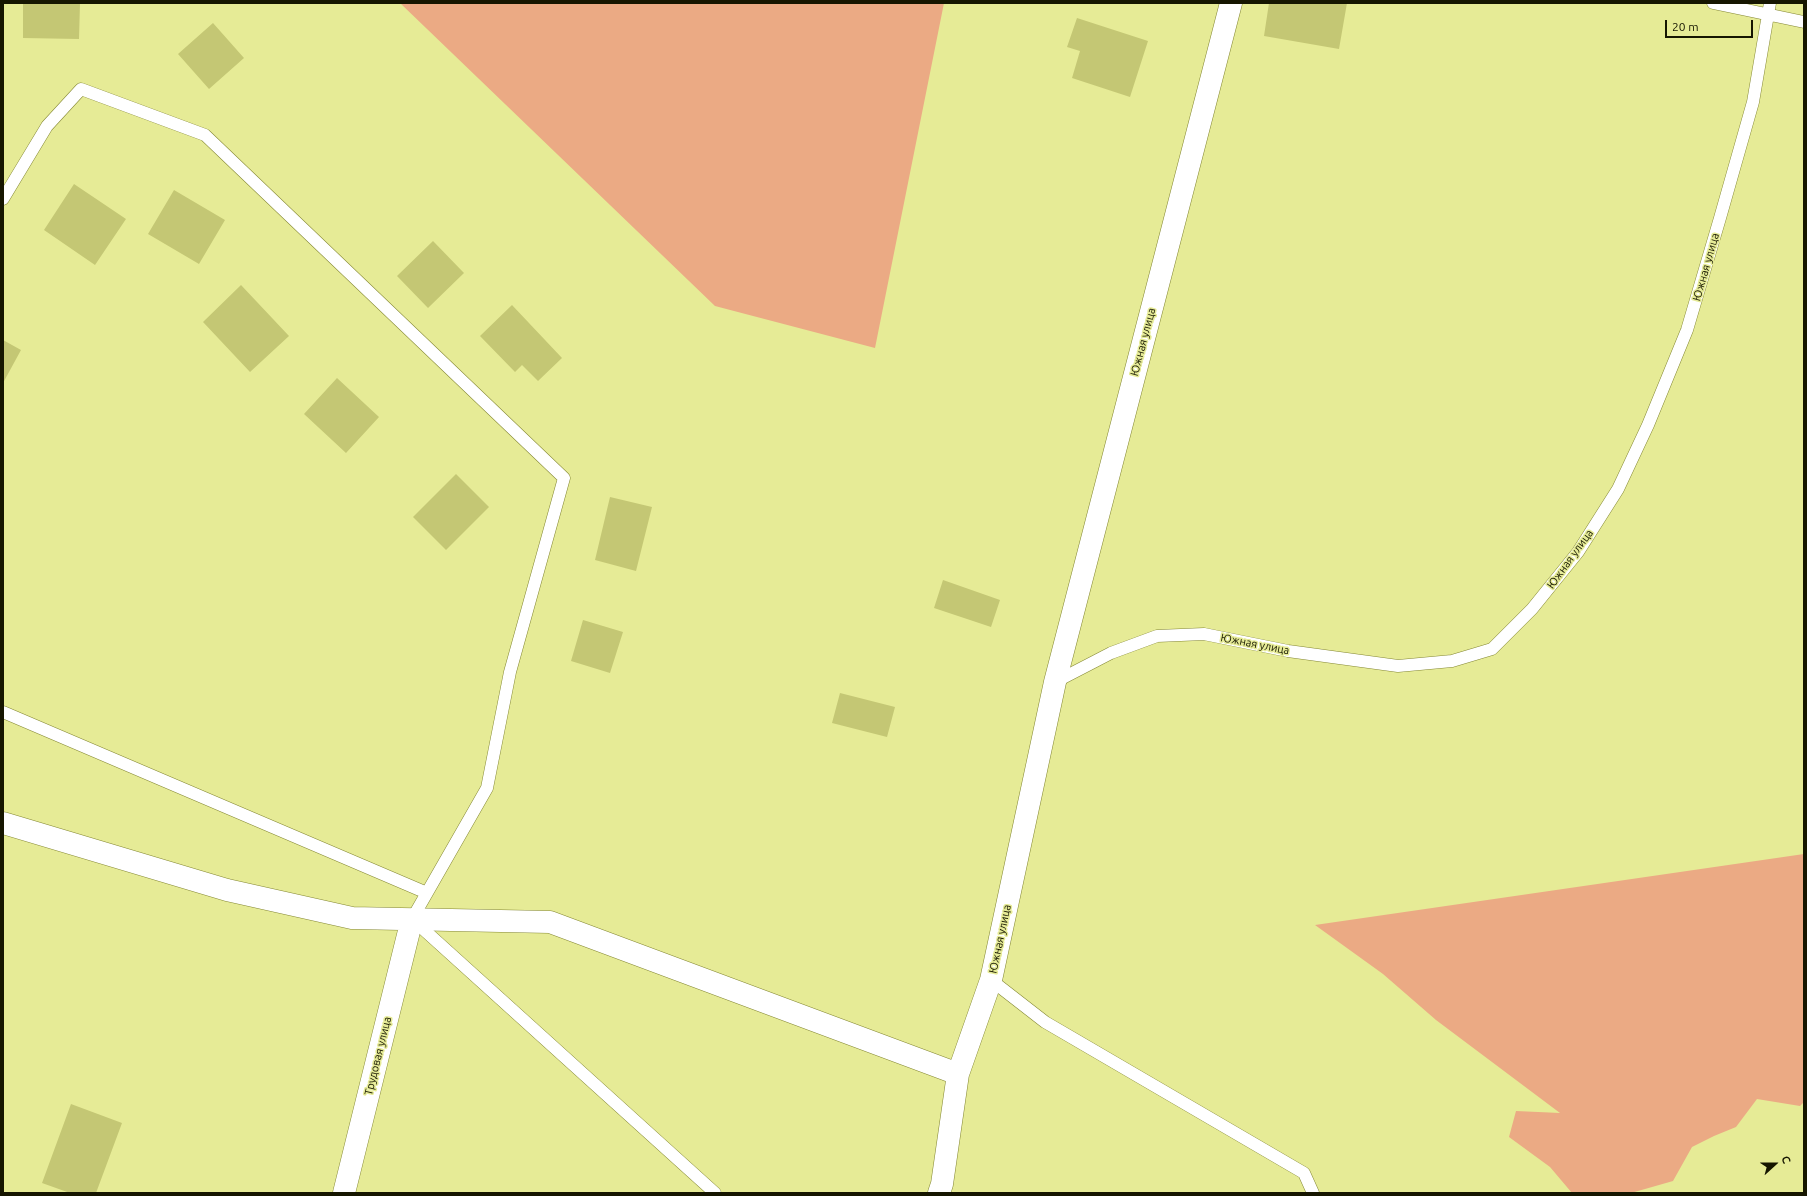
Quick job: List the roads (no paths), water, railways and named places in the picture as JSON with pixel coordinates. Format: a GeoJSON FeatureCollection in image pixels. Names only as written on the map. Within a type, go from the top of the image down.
{"type":"FeatureCollection","features":[{"type":"Feature","properties":{"kind":"street","name":"Южная улица"},"geometry":{"type":"LineString","coordinates":[[939,1193],[942,1184],[958,1074],[991,980],[1055,682],[1231,3]]}},
{"type":"Feature","properties":{"kind":"street"},"geometry":{"type":"LineString","coordinates":[[3,822],[227,890],[352,918],[550,922],[958,1074]]}},
{"type":"Feature","properties":{"kind":"street","name":"Трудовая улица"},"geometry":{"type":"LineString","coordinates":[[344,1193],[412,919]]}},
{"type":"Feature","properties":{"kind":"lane"},"geometry":{"type":"LineString","coordinates":[[1713,3],[1769,9],[1804,22]]}},
{"type":"Feature","properties":{"kind":"lane","name":"Южная улица"},"geometry":{"type":"LineString","coordinates":[[1055,682],[1111,653],[1157,636],[1204,634],[1288,651],[1398,666],[1452,661],[1492,649],[1532,609],[1578,552],[1618,489],[1648,425],[1687,330],[1720,218],[1753,102],[1769,9]]}},
{"type":"Feature","properties":{"kind":"lane"},"geometry":{"type":"LineString","coordinates":[[3,199],[47,126],[81,89],[205,135],[564,478],[510,672],[486,788],[412,919],[715,1193]]}},
{"type":"Feature","properties":{"kind":"lane"},"geometry":{"type":"LineString","coordinates":[[3,712],[427,893]]}},
{"type":"Feature","properties":{"kind":"lane"},"geometry":{"type":"LineString","coordinates":[[991,980],[1045,1022],[1304,1173],[1313,1193]]}}]}
